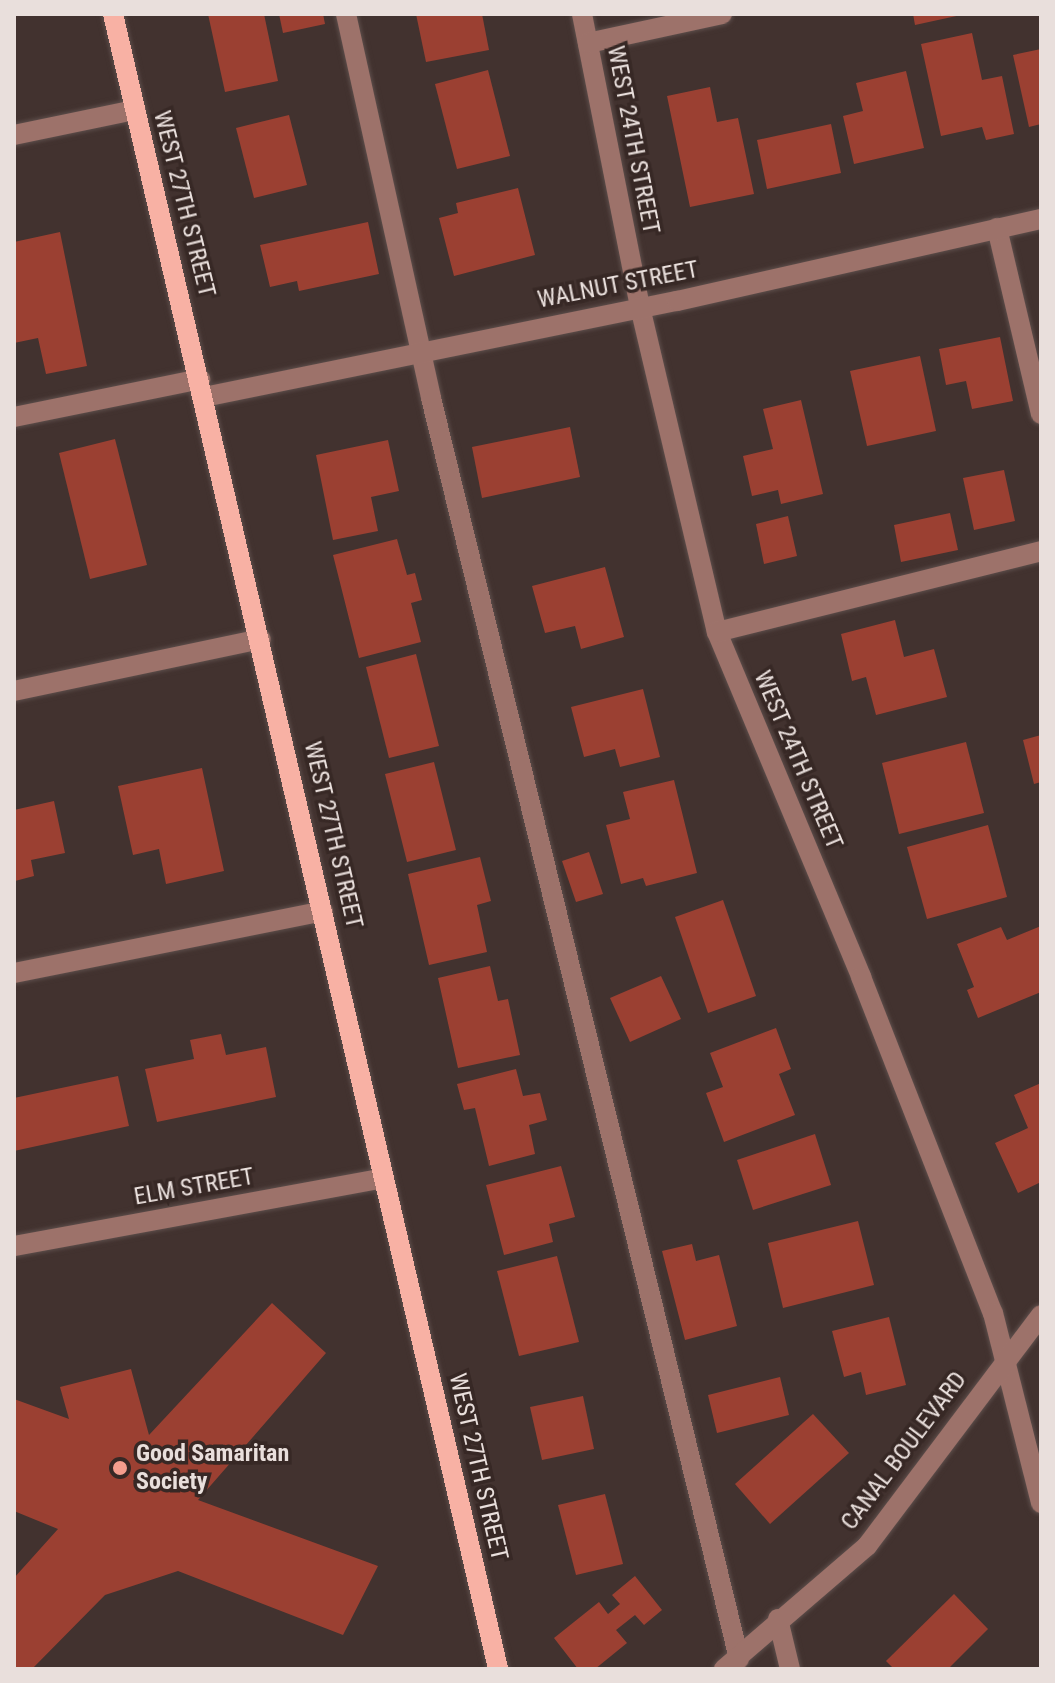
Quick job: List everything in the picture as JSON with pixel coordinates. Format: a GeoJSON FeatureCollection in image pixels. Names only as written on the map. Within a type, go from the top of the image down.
{"type":"FeatureCollection","features":[{"type":"Feature","properties":{"kind":"main road","name":"WEST 27TH STREET"},"geometry":{"type":"LineString","coordinates":[[113,14],[261,639],[498,1669]]}},
{"type":"Feature","properties":{"kind":"street"},"geometry":{"type":"LineString","coordinates":[[346,14],[420,352],[731,1664]]}},
{"type":"Feature","properties":{"kind":"street","name":"WEST 24TH STREET"},"geometry":{"type":"LineString","coordinates":[[582,14],[640,307],[717,632],[861,977],[1007,1359],[1041,1503]]}},
{"type":"Feature","properties":{"kind":"street"},"geometry":{"type":"LineString","coordinates":[[588,43],[722,14]]}},
{"type":"Feature","properties":{"kind":"street"},"geometry":{"type":"LineString","coordinates":[[14,135],[135,110]]}},
{"type":"Feature","properties":{"kind":"street","name":"WALNUT STREET"},"geometry":{"type":"LineString","coordinates":[[14,417],[420,352],[1041,219]]}},
{"type":"Feature","properties":{"kind":"street"},"geometry":{"type":"LineString","coordinates":[[997,228],[1041,414]]}},
{"type":"Feature","properties":{"kind":"street"},"geometry":{"type":"LineString","coordinates":[[717,632],[1041,551]]}},
{"type":"Feature","properties":{"kind":"street"},"geometry":{"type":"LineString","coordinates":[[14,691],[261,639]]}},
{"type":"Feature","properties":{"kind":"street"},"geometry":{"type":"LineString","coordinates":[[14,973],[323,911]]}},
{"type":"Feature","properties":{"kind":"street","name":"ELM STREET"},"geometry":{"type":"LineString","coordinates":[[14,1246],[383,1178]]}},
{"type":"Feature","properties":{"kind":"street","name":"CANAL BOULEVARD"},"geometry":{"type":"LineString","coordinates":[[731,1664],[778,1619],[867,1546],[1041,1315]]}},
{"type":"Feature","properties":{"kind":"street"},"geometry":{"type":"LineString","coordinates":[[778,1619],[790,1669]]}},
{"type":"Feature","properties":{"kind":"building"},"geometry":{"type":"Polygon","coordinates":[[[208,14],[264,14],[278,81],[225,92],[208,14]]]}},
{"type":"Feature","properties":{"kind":"building"},"geometry":{"type":"Polygon","coordinates":[[[279,14],[323,14],[325,24],[283,33],[279,14]]]}},
{"type":"Feature","properties":{"kind":"building"},"geometry":{"type":"Polygon","coordinates":[[[416,14],[482,14],[489,50],[426,62],[416,14]]]}},
{"type":"Feature","properties":{"kind":"building"},"geometry":{"type":"Polygon","coordinates":[[[913,14],[961,14],[961,15],[915,25],[913,14]]]}},
{"type":"Feature","properties":{"kind":"building"},"geometry":{"type":"Polygon","coordinates":[[[972,33],[982,80],[1002,76],[1014,134],[986,140],[982,127],[941,136],[921,44],[972,33]]]}},
{"type":"Feature","properties":{"kind":"building"},"geometry":{"type":"Polygon","coordinates":[[[1041,49],[1041,124],[1029,127],[1013,55],[1041,49]]]}},
{"type":"Feature","properties":{"kind":"building"},"geometry":{"type":"Polygon","coordinates":[[[488,70],[510,156],[457,169],[435,84],[488,70]]]}},
{"type":"Feature","properties":{"kind":"building"},"geometry":{"type":"Polygon","coordinates":[[[906,71],[924,148],[854,164],[843,116],[863,111],[856,83],[906,71]]]}},
{"type":"Feature","properties":{"kind":"building"},"geometry":{"type":"Polygon","coordinates":[[[710,87],[717,122],[738,118],[754,194],[690,207],[667,96],[710,87]]]}},
{"type":"Feature","properties":{"kind":"building"},"geometry":{"type":"Polygon","coordinates":[[[289,115],[307,185],[254,198],[236,128],[289,115]]]}},
{"type":"Feature","properties":{"kind":"building"},"geometry":{"type":"Polygon","coordinates":[[[831,124],[841,173],[767,189],[757,140],[831,124]]]}},
{"type":"Feature","properties":{"kind":"building"},"geometry":{"type":"Polygon","coordinates":[[[518,188],[535,255],[454,276],[439,218],[458,213],[456,203],[518,188]]]}},
{"type":"Feature","properties":{"kind":"building"},"geometry":{"type":"Polygon","coordinates":[[[368,222],[379,274],[299,291],[297,281],[270,287],[260,245],[368,222]]]}},
{"type":"Feature","properties":{"kind":"building"},"geometry":{"type":"Polygon","coordinates":[[[60,232],[87,366],[46,374],[38,338],[14,343],[14,242],[60,232]]]}},
{"type":"Feature","properties":{"kind":"building"},"geometry":{"type":"Polygon","coordinates":[[[1000,337],[1013,401],[972,409],[966,381],[946,385],[939,349],[1000,337]]]}},
{"type":"Feature","properties":{"kind":"building"},"geometry":{"type":"Polygon","coordinates":[[[920,356],[936,431],[867,446],[850,371],[920,356]]]}},
{"type":"Feature","properties":{"kind":"building"},"geometry":{"type":"Polygon","coordinates":[[[801,400],[823,494],[781,504],[778,490],[752,496],[743,456],[773,449],[763,409],[801,400]]]}},
{"type":"Feature","properties":{"kind":"building"},"geometry":{"type":"Polygon","coordinates":[[[570,427],[580,477],[482,498],[472,447],[570,427]]]}},
{"type":"Feature","properties":{"kind":"building"},"geometry":{"type":"Polygon","coordinates":[[[115,439],[147,565],[90,579],[59,453],[115,439]]]}},
{"type":"Feature","properties":{"kind":"building"},"geometry":{"type":"Polygon","coordinates":[[[388,440],[399,491],[371,497],[378,531],[333,540],[316,455],[388,440]]]}},
{"type":"Feature","properties":{"kind":"building"},"geometry":{"type":"Polygon","coordinates":[[[1004,470],[1015,521],[974,530],[963,478],[1004,470]]]}},
{"type":"Feature","properties":{"kind":"building"},"geometry":{"type":"Polygon","coordinates":[[[950,513],[958,550],[901,562],[894,525],[950,513]]]}},
{"type":"Feature","properties":{"kind":"building"},"geometry":{"type":"Polygon","coordinates":[[[788,516],[797,556],[764,564],[756,524],[788,516]]]}},
{"type":"Feature","properties":{"kind":"building"},"geometry":{"type":"Polygon","coordinates":[[[397,539],[407,575],[415,573],[422,600],[411,603],[421,642],[359,658],[333,555],[397,539]]]}},
{"type":"Feature","properties":{"kind":"building"},"geometry":{"type":"Polygon","coordinates":[[[605,567],[624,637],[581,649],[575,626],[545,633],[532,586],[605,567]]]}},
{"type":"Feature","properties":{"kind":"building"},"geometry":{"type":"Polygon","coordinates":[[[895,620],[904,657],[934,649],[947,697],[876,715],[866,677],[852,681],[841,634],[895,620]]]}},
{"type":"Feature","properties":{"kind":"building"},"geometry":{"type":"Polygon","coordinates":[[[416,654],[439,746],[389,758],[366,667],[416,654]]]}},
{"type":"Feature","properties":{"kind":"building"},"geometry":{"type":"Polygon","coordinates":[[[643,689],[660,757],[620,767],[615,749],[584,757],[571,707],[643,689]]]}},
{"type":"Feature","properties":{"kind":"building"},"geometry":{"type":"Polygon","coordinates":[[[1041,735],[1041,782],[1034,784],[1023,740],[1041,735]]]}},
{"type":"Feature","properties":{"kind":"building"},"geometry":{"type":"Polygon","coordinates":[[[966,742],[984,813],[899,834],[882,763],[966,742]]]}},
{"type":"Feature","properties":{"kind":"building"},"geometry":{"type":"Polygon","coordinates":[[[434,762],[456,850],[407,862],[385,774],[434,762]]]}},
{"type":"Feature","properties":{"kind":"building"},"geometry":{"type":"Polygon","coordinates":[[[202,768],[224,871],[166,884],[159,849],[133,855],[118,786],[202,768]]]}},
{"type":"Feature","properties":{"kind":"building"},"geometry":{"type":"Polygon","coordinates":[[[674,780],[697,873],[646,886],[643,878],[621,884],[606,825],[630,819],[623,792],[674,780]]]}},
{"type":"Feature","properties":{"kind":"building"},"geometry":{"type":"Polygon","coordinates":[[[54,801],[65,853],[31,860],[34,876],[15,881],[14,810],[54,801]]]}},
{"type":"Feature","properties":{"kind":"building"},"geometry":{"type":"Polygon","coordinates":[[[988,825],[1007,897],[927,919],[907,847],[988,825]]]}},
{"type":"Feature","properties":{"kind":"building"},"geometry":{"type":"Polygon","coordinates":[[[589,852],[603,894],[576,902],[562,861],[589,852]]]}},
{"type":"Feature","properties":{"kind":"building"},"geometry":{"type":"Polygon","coordinates":[[[480,857],[491,901],[477,905],[487,952],[429,965],[408,874],[480,857]]]}},
{"type":"Feature","properties":{"kind":"building"},"geometry":{"type":"Polygon","coordinates":[[[723,900],[756,996],[708,1013],[675,917],[723,900]]]}},
{"type":"Feature","properties":{"kind":"building"},"geometry":{"type":"Polygon","coordinates":[[[1041,926],[1041,992],[978,1018],[967,990],[974,987],[957,944],[1001,927],[1007,940],[1041,926]]]}},
{"type":"Feature","properties":{"kind":"building"},"geometry":{"type":"Polygon","coordinates":[[[490,966],[498,1001],[508,999],[520,1055],[458,1068],[438,978],[490,966]]]}},
{"type":"Feature","properties":{"kind":"building"},"geometry":{"type":"Polygon","coordinates":[[[661,976],[681,1019],[630,1042],[610,998],[661,976]]]}},
{"type":"Feature","properties":{"kind":"building"},"geometry":{"type":"Polygon","coordinates":[[[776,1028],[791,1069],[779,1074],[795,1115],[724,1142],[706,1093],[723,1087],[710,1053],[776,1028]]]}},
{"type":"Feature","properties":{"kind":"building"},"geometry":{"type":"Polygon","coordinates":[[[221,1034],[226,1055],[266,1047],[276,1097],[157,1122],[145,1069],[194,1059],[190,1040],[221,1034]]]}},
{"type":"Feature","properties":{"kind":"building"},"geometry":{"type":"Polygon","coordinates":[[[516,1069],[523,1096],[540,1093],[547,1120],[529,1125],[535,1154],[489,1166],[475,1108],[464,1110],[457,1084],[516,1069]]]}},
{"type":"Feature","properties":{"kind":"building"},"geometry":{"type":"Polygon","coordinates":[[[118,1076],[129,1126],[14,1151],[14,1098],[118,1076]]]}},
{"type":"Feature","properties":{"kind":"building"},"geometry":{"type":"Polygon","coordinates":[[[1041,1083],[1041,1182],[1018,1193],[995,1143],[1028,1128],[1014,1095],[1041,1083]]]}},
{"type":"Feature","properties":{"kind":"building"},"geometry":{"type":"Polygon","coordinates":[[[815,1134],[831,1185],[753,1210],[737,1160],[815,1134]]]}},
{"type":"Feature","properties":{"kind":"building"},"geometry":{"type":"Polygon","coordinates":[[[561,1166],[575,1217],[549,1224],[553,1242],[504,1255],[486,1185],[561,1166]]]}},
{"type":"Feature","properties":{"kind":"building"},"geometry":{"type":"Polygon","coordinates":[[[858,1221],[874,1285],[783,1308],[768,1243],[858,1221]]]}},
{"type":"Feature","properties":{"kind":"building"},"geometry":{"type":"Polygon","coordinates":[[[692,1244],[696,1261],[719,1255],[737,1326],[685,1340],[662,1251],[692,1244]]]}},
{"type":"Feature","properties":{"kind":"building"},"geometry":{"type":"Polygon","coordinates":[[[557,1256],[579,1342],[519,1356],[497,1271],[557,1256]]]}},
{"type":"Feature","properties":{"kind":"building","name":"Good Samaritan Society"},"geometry":{"type":"Polygon","coordinates":[[[272,1303],[326,1353],[198,1500],[378,1566],[343,1635],[178,1571],[105,1595],[32,1669],[14,1669],[14,1578],[58,1529],[14,1511],[14,1399],[69,1419],[60,1387],[131,1369],[149,1435],[272,1303]]]}},
{"type":"Feature","properties":{"kind":"building"},"geometry":{"type":"Polygon","coordinates":[[[889,1317],[906,1385],[866,1395],[861,1372],[844,1377],[832,1331],[889,1317]]]}},
{"type":"Feature","properties":{"kind":"building"},"geometry":{"type":"Polygon","coordinates":[[[780,1377],[789,1415],[717,1433],[708,1395],[780,1377]]]}},
{"type":"Feature","properties":{"kind":"building"},"geometry":{"type":"Polygon","coordinates":[[[583,1396],[594,1449],[542,1460],[530,1407],[583,1396]]]}},
{"type":"Feature","properties":{"kind":"building"},"geometry":{"type":"Polygon","coordinates":[[[813,1414],[849,1453],[770,1524],[735,1484],[813,1414]]]}},
{"type":"Feature","properties":{"kind":"building"},"geometry":{"type":"Polygon","coordinates":[[[605,1494],[623,1564],[576,1575],[558,1505],[605,1494]]]}},
{"type":"Feature","properties":{"kind":"building"},"geometry":{"type":"Polygon","coordinates":[[[635,1576],[662,1610],[644,1625],[635,1615],[616,1630],[627,1643],[595,1669],[578,1669],[554,1638],[599,1602],[608,1614],[620,1604],[612,1595],[635,1576]]]}},
{"type":"Feature","properties":{"kind":"building"},"geometry":{"type":"Polygon","coordinates":[[[954,1594],[988,1629],[948,1669],[894,1669],[886,1661],[954,1594]]]}},
{"type":"Feature","properties":{"kind":"place","name":"Good Samaritan Society"},"geometry":{"type":"Point","coordinates":[120,1468]}}]}
